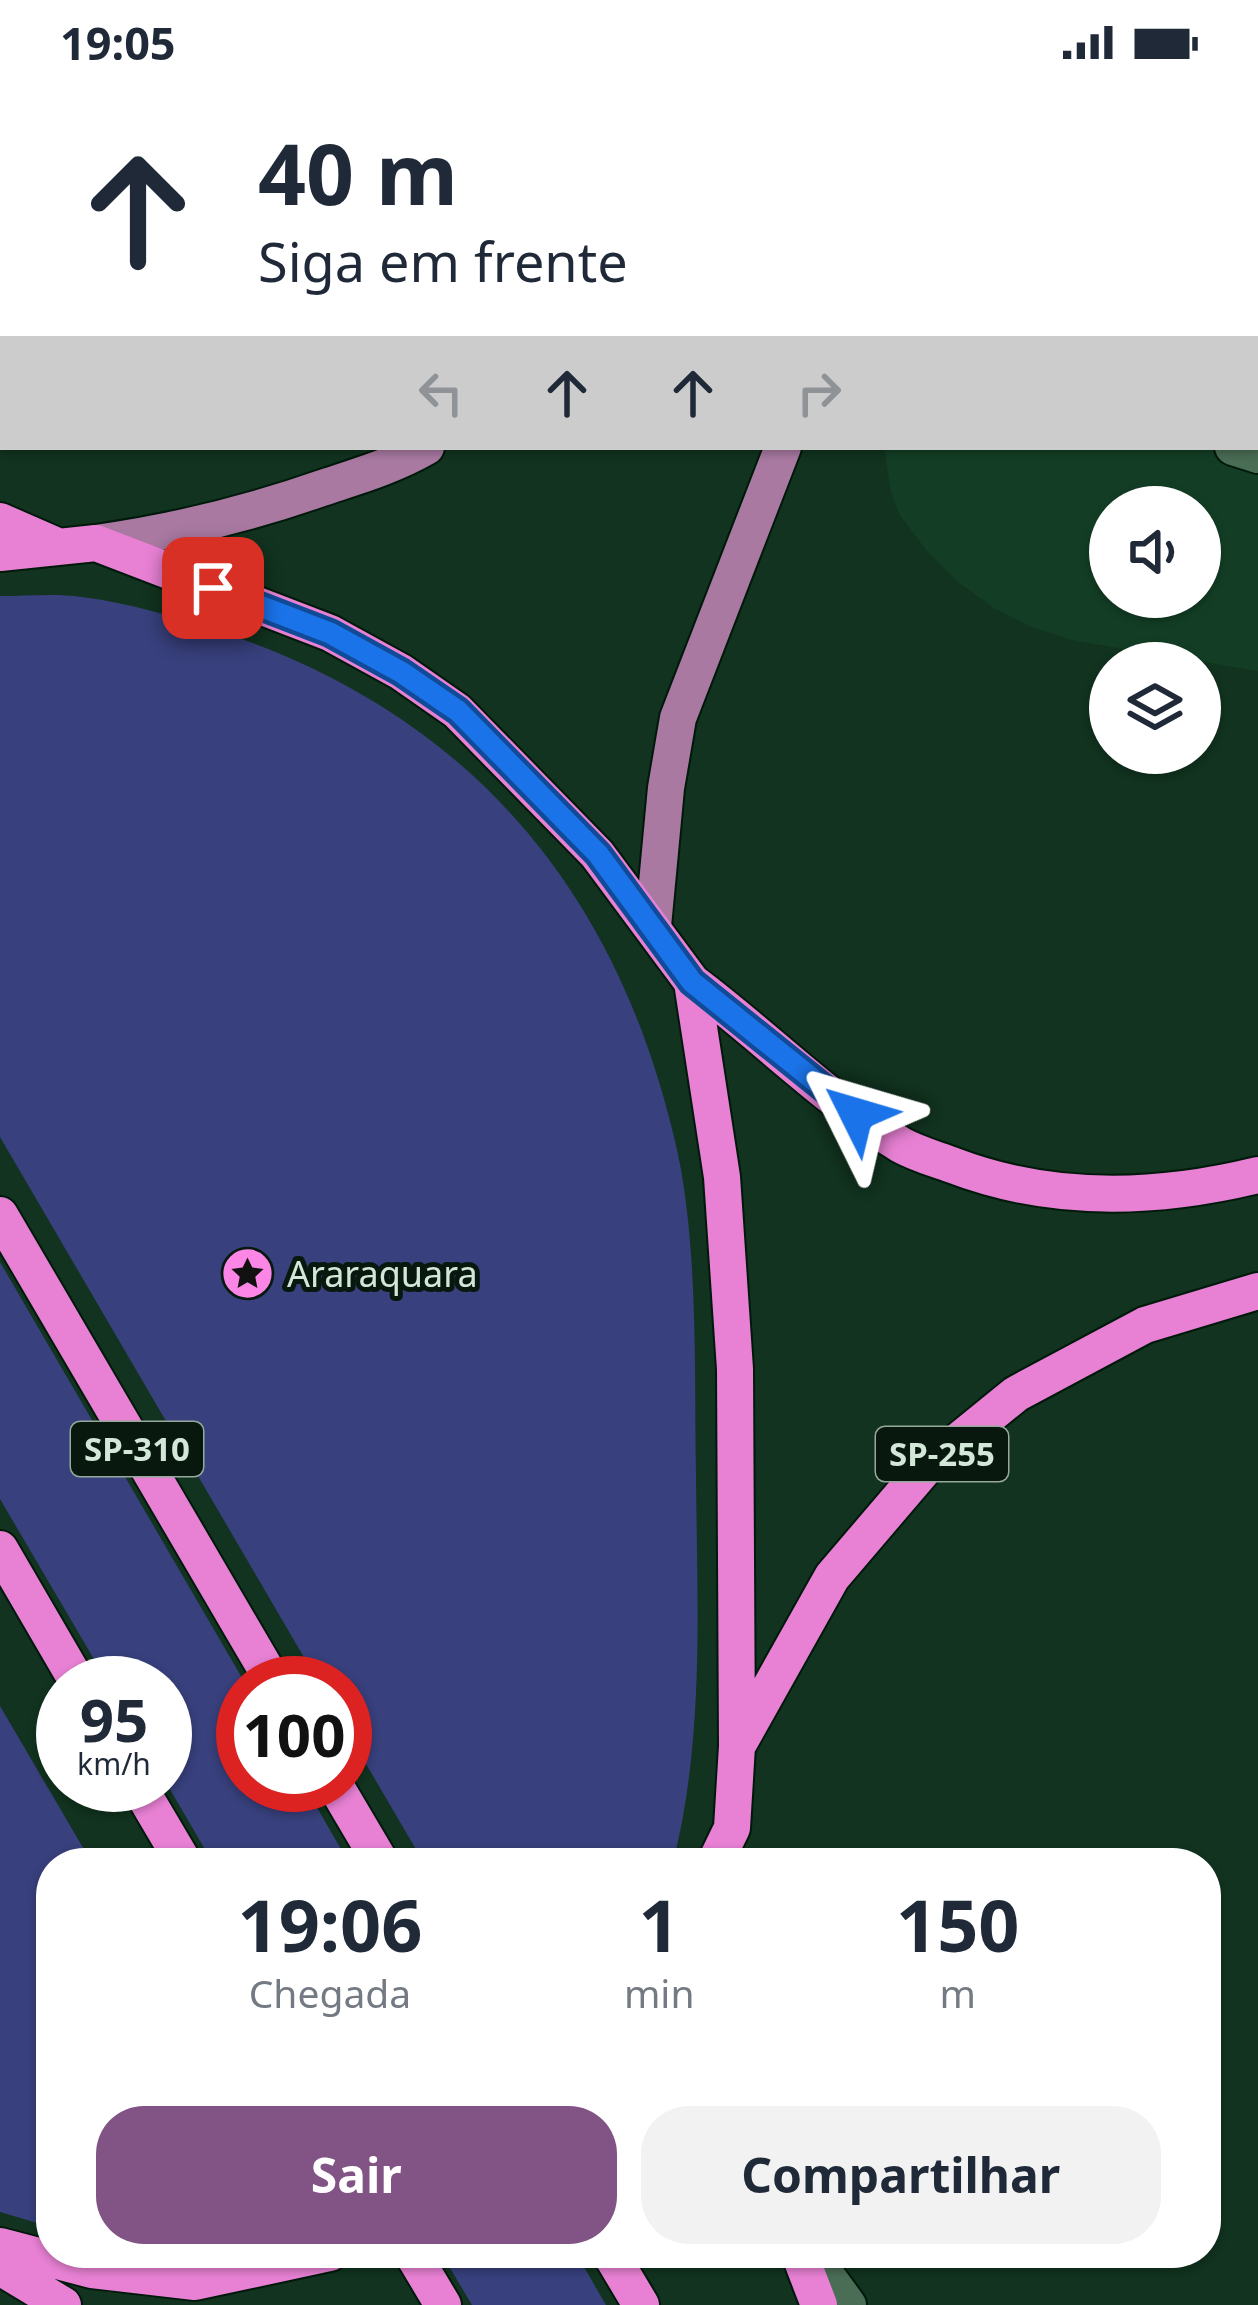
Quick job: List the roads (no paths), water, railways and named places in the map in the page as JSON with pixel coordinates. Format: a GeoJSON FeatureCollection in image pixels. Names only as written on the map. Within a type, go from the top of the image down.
{"type":"FeatureCollection","features":[{"type":"Feature","properties":{"kind":"highway"},"geometry":{"type":"LineString","coordinates":[[0,521],[55,544]]}},
{"type":"Feature","properties":{"kind":"highway","name":"SP-255"},"geometry":{"type":"LineString","coordinates":[[0,553],[96,543],[330,633],[401,672],[458,711],[598,854],[692,982],[904,1147],[991,1180],[1062,1193],[1136,1195],[1258,1175]]}},
{"type":"Feature","properties":{"kind":"highway","name":"SP-255"},"geometry":{"type":"LineString","coordinates":[[692,982],[722,1178],[735,1369],[734,1846]]}},
{"type":"Feature","properties":{"kind":"highway","name":"SP-310"},"geometry":{"type":"LineString","coordinates":[[0,1215],[258,1656]]}},
{"type":"Feature","properties":{"kind":"highway","name":"SP-255"},"geometry":{"type":"LineString","coordinates":[[737,1746],[832,1577],[925,1468],[1016,1394],[1145,1324],[1258,1291]]}},
{"type":"Feature","properties":{"kind":"highway"},"geometry":{"type":"LineString","coordinates":[[0,1549],[62,1656]]}},
{"type":"Feature","properties":{"kind":"highway"},"geometry":{"type":"LineString","coordinates":[[154,1812],[175,1848]]}},
{"type":"Feature","properties":{"kind":"highway"},"geometry":{"type":"LineString","coordinates":[[350,1812],[372,1848]]}},
{"type":"Feature","properties":{"kind":"highway"},"geometry":{"type":"LineString","coordinates":[[0,2246],[36,2255]]}},
{"type":"Feature","properties":{"kind":"highway"},"geometry":{"type":"LineString","coordinates":[[0,2267],[63,2305]]}},
{"type":"Feature","properties":{"kind":"highway"},"geometry":{"type":"LineString","coordinates":[[84,2268],[195,2282],[265,2268]]}},
{"type":"Feature","properties":{"kind":"highway"},"geometry":{"type":"LineString","coordinates":[[421,2268],[442,2305]]}},
{"type":"Feature","properties":{"kind":"highway"},"geometry":{"type":"LineString","coordinates":[[619,2268],[640,2305]]}},
{"type":"Feature","properties":{"kind":"highway"},"geometry":{"type":"LineString","coordinates":[[805,2268],[819,2305]]}},
{"type":"Feature","properties":{"kind":"main road"},"geometry":{"type":"LineString","coordinates":[[96,543],[176,532],[275,504],[400,462],[421,450]]}},
{"type":"Feature","properties":{"kind":"main road"},"geometry":{"type":"LineString","coordinates":[[653,926],[678,718],[782,450]]}},
{"type":"Feature","properties":{"kind":"lane"},"geometry":{"type":"LineString","coordinates":[[821,2268],[848,2305]]}},
{"type":"Feature","properties":{"kind":"place","name":"Araraquara"},"geometry":{"type":"Point","coordinates":[248,1274]}}]}
